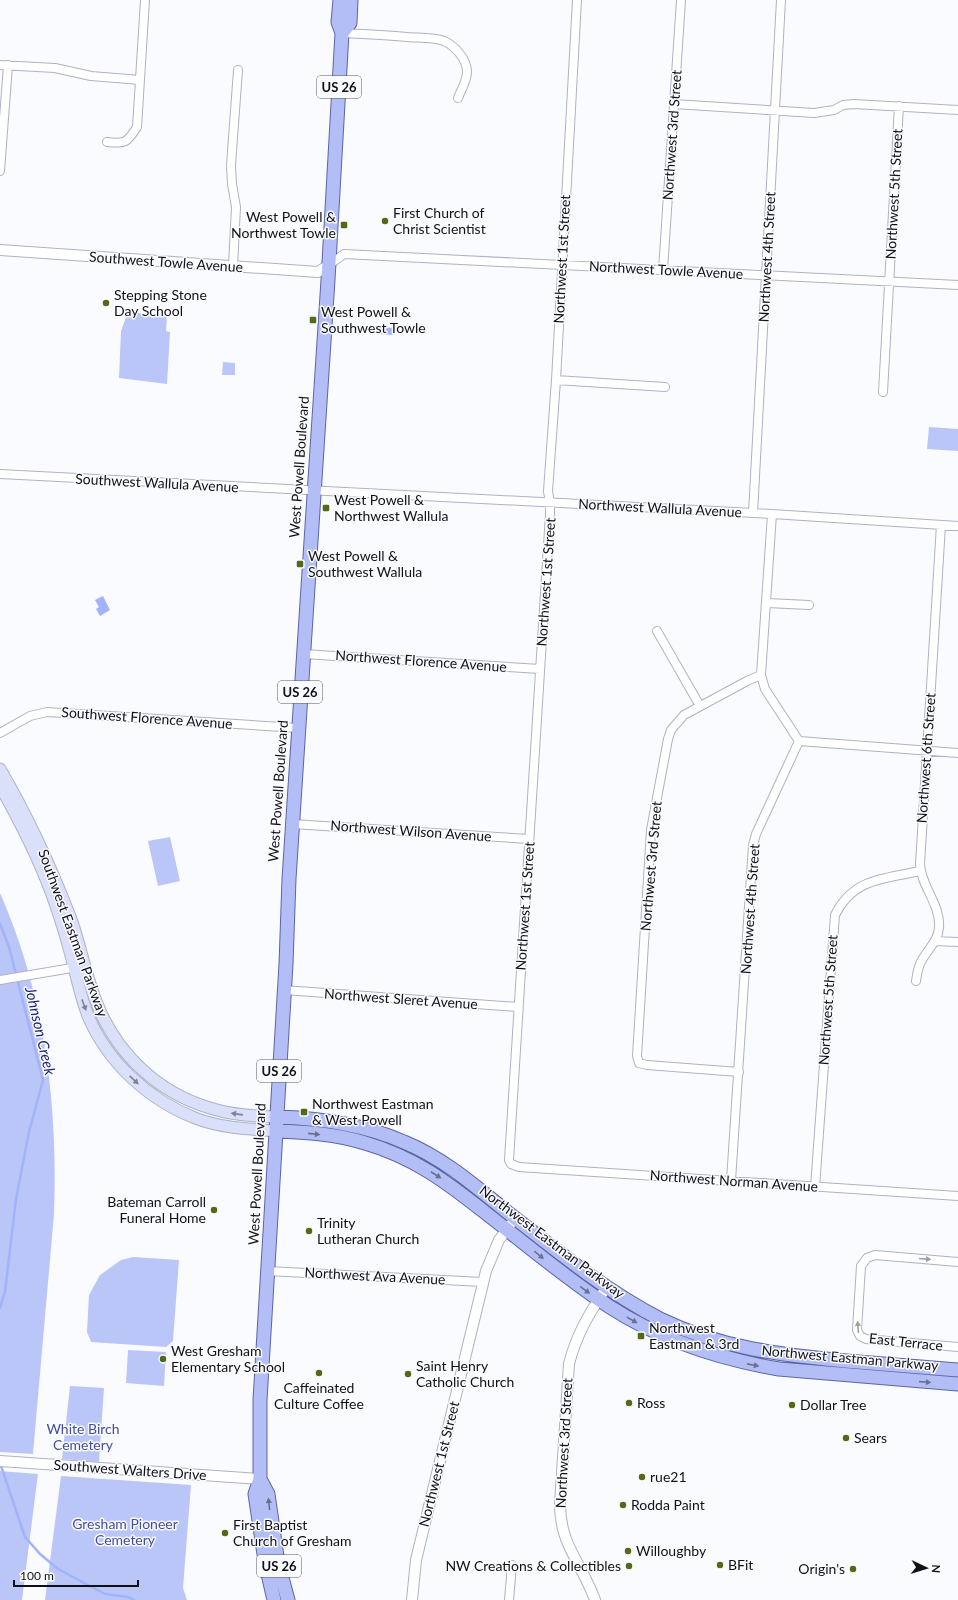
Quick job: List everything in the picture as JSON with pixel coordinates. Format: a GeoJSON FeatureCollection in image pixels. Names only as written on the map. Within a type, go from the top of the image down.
{"type":"FeatureCollection","features":[{"type":"Feature","properties":{"kind":"main road","name":"West Powell Boulevard"},"geometry":{"type":"LineString","coordinates":[[274,1600],[265,1561],[255,1494],[260,1479],[260,1400],[284,990],[292,824],[329,265],[342,33],[338,22],[340,0]]}},
{"type":"Feature","properties":{"kind":"main road","name":"West Powell Boulevard"},"geometry":{"type":"LineString","coordinates":[[342,33],[350,23],[351,0]]}},
{"type":"Feature","properties":{"kind":"main road","name":"Southwest Eastman Parkway"},"geometry":{"type":"LineString","coordinates":[[0,769],[42,848],[68,912],[80,966],[83,1002],[99,1038],[124,1070],[147,1090],[172,1108],[196,1118],[231,1127],[276,1131]]}},
{"type":"Feature","properties":{"kind":"main road","name":"Southwest Eastman Parkway"},"geometry":{"type":"LineString","coordinates":[[0,786],[24,830],[44,874],[65,933],[98,1006],[111,1032],[134,1062],[151,1077],[175,1093],[210,1108],[244,1115],[276,1117]]}},
{"type":"Feature","properties":{"kind":"main road","name":"Northwest Eastman Parkway"},"geometry":{"type":"LineString","coordinates":[[276,1117],[339,1122],[366,1128],[405,1142],[445,1164],[606,1288],[678,1327],[708,1338],[755,1351],[808,1358],[958,1370]]}},
{"type":"Feature","properties":{"kind":"main road","name":"Northwest Eastman Parkway"},"geometry":{"type":"LineString","coordinates":[[276,1131],[312,1133],[347,1138],[388,1150],[413,1161],[438,1176],[598,1300],[635,1322],[673,1340],[712,1354],[751,1364],[798,1371],[958,1384]]}},
{"type":"Feature","properties":{"kind":"main road","name":"West Powell Boulevard"},"geometry":{"type":"LineString","coordinates":[[260,1479],[268,1494],[278,1563],[288,1600]]}},
{"type":"Feature","properties":{"kind":"street"},"geometry":{"type":"LineString","coordinates":[[107,142],[122,144],[130,139],[137,127],[145,0]]}},
{"type":"Feature","properties":{"kind":"street","name":"Northwest 1st Street"},"geometry":{"type":"LineString","coordinates":[[511,1164],[508,1156],[550,503],[548,491],[556,380],[577,0]]}},
{"type":"Feature","properties":{"kind":"street","name":"Northwest 3rd Street"},"geometry":{"type":"LineString","coordinates":[[663,270],[681,0]]}},
{"type":"Feature","properties":{"kind":"street","name":"Northwest 4th Street"},"geometry":{"type":"LineString","coordinates":[[753,513],[782,0]]}},
{"type":"Feature","properties":{"kind":"street"},"geometry":{"type":"LineString","coordinates":[[342,33],[424,38],[444,42],[452,46],[460,54],[465,63],[467,72],[466,80],[458,98]]}},
{"type":"Feature","properties":{"kind":"street"},"geometry":{"type":"LineString","coordinates":[[0,171],[4,65],[55,68],[91,76],[140,80]]}},
{"type":"Feature","properties":{"kind":"street"},"geometry":{"type":"LineString","coordinates":[[233,266],[236,207],[232,184],[231,165],[238,70]]}},
{"type":"Feature","properties":{"kind":"street"},"geometry":{"type":"LineString","coordinates":[[674,104],[824,112],[834,110],[843,105],[854,104],[958,110]]}},
{"type":"Feature","properties":{"kind":"street","name":"Northwest 5th Street"},"geometry":{"type":"LineString","coordinates":[[883,392],[899,106]]}},
{"type":"Feature","properties":{"kind":"street","name":"Southwest Towle Avenue"},"geometry":{"type":"LineString","coordinates":[[0,250],[318,272],[329,265]]}},
{"type":"Feature","properties":{"kind":"street","name":"Northwest Towle Avenue"},"geometry":{"type":"LineString","coordinates":[[329,265],[344,254],[958,285]]}},
{"type":"Feature","properties":{"kind":"street"},"geometry":{"type":"LineString","coordinates":[[556,380],[665,387]]}},
{"type":"Feature","properties":{"kind":"street","name":"Southwest Wallula Avenue"},"geometry":{"type":"LineString","coordinates":[[0,474],[313,491]]}},
{"type":"Feature","properties":{"kind":"street","name":"Northwest Wallula Avenue"},"geometry":{"type":"LineString","coordinates":[[313,491],[772,514],[958,526]]}},
{"type":"Feature","properties":{"kind":"street"},"geometry":{"type":"LineString","coordinates":[[772,514],[761,675],[765,689],[799,741],[958,752]]}},
{"type":"Feature","properties":{"kind":"street","name":"Northwest 6th Street"},"geometry":{"type":"LineString","coordinates":[[916,981],[921,961],[936,941],[939,929],[938,910],[920,871],[920,854],[941,525]]}},
{"type":"Feature","properties":{"kind":"street"},"geometry":{"type":"LineString","coordinates":[[767,603],[809,605]]}},
{"type":"Feature","properties":{"kind":"street"},"geometry":{"type":"LineString","coordinates":[[657,631],[700,706]]}},
{"type":"Feature","properties":{"kind":"street","name":"Northwest Florence Avenue"},"geometry":{"type":"LineString","coordinates":[[303,654],[540,669]]}},
{"type":"Feature","properties":{"kind":"street","name":"Northwest 3rd Street"},"geometry":{"type":"LineString","coordinates":[[739,1072],[647,1065],[638,1063],[637,1056],[651,830],[668,739],[671,730],[684,715],[761,675]]}},
{"type":"Feature","properties":{"kind":"street","name":"Southwest Florence Avenue"},"geometry":{"type":"LineString","coordinates":[[0,733],[30,716],[47,712],[298,728]]}},
{"type":"Feature","properties":{"kind":"street","name":"Northwest 4th Street"},"geometry":{"type":"LineString","coordinates":[[731,1181],[753,845],[756,834],[799,741]]}},
{"type":"Feature","properties":{"kind":"street","name":"Northwest Wilson Avenue"},"geometry":{"type":"LineString","coordinates":[[292,824],[529,839]]}},
{"type":"Feature","properties":{"kind":"street","name":"Northwest 5th Street"},"geometry":{"type":"LineString","coordinates":[[815,1187],[835,915],[845,898],[861,886],[871,882],[920,871]]}},
{"type":"Feature","properties":{"kind":"street"},"geometry":{"type":"LineString","coordinates":[[936,941],[958,942]]}},
{"type":"Feature","properties":{"kind":"street"},"geometry":{"type":"LineString","coordinates":[[0,980],[80,966]]}},
{"type":"Feature","properties":{"kind":"street","name":"Northwest Sleret Avenue"},"geometry":{"type":"LineString","coordinates":[[284,990],[518,1007]]}},
{"type":"Feature","properties":{"kind":"street","name":"Northwest Norman Avenue"},"geometry":{"type":"LineString","coordinates":[[511,1164],[519,1167],[958,1196]]}},
{"type":"Feature","properties":{"kind":"street","name":"Northwest 1st Street"},"geometry":{"type":"LineString","coordinates":[[412,1600],[416,1560],[483,1282],[494,1251],[507,1229],[516,1219]]}},
{"type":"Feature","properties":{"kind":"street","name":"East Terrace"},"geometry":{"type":"LineString","coordinates":[[958,1262],[875,1255],[867,1258],[861,1266],[857,1330],[860,1336],[866,1340],[958,1347]]}},
{"type":"Feature","properties":{"kind":"street","name":"Northwest Ava Avenue"},"geometry":{"type":"LineString","coordinates":[[267,1271],[483,1282]]}},
{"type":"Feature","properties":{"kind":"street","name":"Northwest 3rd Street"},"geometry":{"type":"LineString","coordinates":[[595,1600],[568,1548],[562,1525],[560,1504],[570,1364],[581,1330],[606,1288]]}},
{"type":"Feature","properties":{"kind":"street","name":"Southwest Walters Drive"},"geometry":{"type":"LineString","coordinates":[[0,1461],[260,1479]]}},
{"type":"Feature","properties":{"kind":"street"},"geometry":{"type":"LineString","coordinates":[[509,1600],[512,1565]]}},
{"type":"Feature","properties":{"kind":"green space"},"geometry":{"type":"Polygon","coordinates":[[[128,312],[167,316],[166,331],[170,332],[167,384],[119,378],[121,331],[128,312]]]}},
{"type":"Feature","properties":{"kind":"green space"},"geometry":{"type":"Polygon","coordinates":[[[223,362],[235,363],[235,375],[222,375],[223,362]]]}},
{"type":"Feature","properties":{"kind":"green space"},"geometry":{"type":"Polygon","coordinates":[[[929,427],[958,429],[958,451],[927,449],[929,427]]]}},
{"type":"Feature","properties":{"kind":"green space"},"geometry":{"type":"Polygon","coordinates":[[[170,837],[180,881],[158,886],[148,841],[170,837]]]}},
{"type":"Feature","properties":{"kind":"green space"},"geometry":{"type":"Polygon","coordinates":[[[0,893],[28,971],[38,1010],[51,1091],[54,1132],[54,1214],[33,1454],[0,1452],[0,893]]]}},
{"type":"Feature","properties":{"kind":"green space"},"geometry":{"type":"Polygon","coordinates":[[[133,1257],[179,1260],[173,1341],[166,1347],[91,1342],[87,1332],[89,1295],[100,1275],[121,1260],[133,1257]]]}},
{"type":"Feature","properties":{"kind":"green space"},"geometry":{"type":"Polygon","coordinates":[[[128,1350],[166,1352],[164,1386],[126,1383],[128,1350]]]}},
{"type":"Feature","properties":{"kind":"green space","name":"White Birch Cemetery"},"geometry":{"type":"Polygon","coordinates":[[[70,1386],[104,1388],[99,1462],[62,1459],[70,1386]]]}},
{"type":"Feature","properties":{"kind":"green space"},"geometry":{"type":"Polygon","coordinates":[[[0,1471],[38,1474],[22,1600],[0,1600],[0,1471]]]}},
{"type":"Feature","properties":{"kind":"green space","name":"Gresham Pioneer Cemetery"},"geometry":{"type":"Polygon","coordinates":[[[61,1476],[191,1485],[183,1588],[187,1600],[45,1600],[61,1476]]]}},
{"type":"Feature","properties":{"kind":"shaded area"},"geometry":{"type":"Polygon","coordinates":[[[379,327],[394,328],[394,335],[379,334],[377,330],[379,327]]]}},
{"type":"Feature","properties":{"kind":"shaded area"},"geometry":{"type":"Polygon","coordinates":[[[103,596],[110,610],[100,616],[96,609],[99,607],[95,600],[103,596]]]}},
{"type":"Feature","properties":{"kind":"waterway","name":"Johnson Creek"},"geometry":{"type":"LineString","coordinates":[[0,924],[9,947],[43,1080],[29,1132],[16,1199],[5,1292],[0,1308]]}},
{"type":"Feature","properties":{"kind":"waterway","name":"Johnson Creek"},"geometry":{"type":"LineString","coordinates":[[0,1463],[25,1537],[40,1554],[58,1569],[105,1594],[128,1597],[134,1600]]}},
{"type":"Feature","properties":{"kind":"place","name":"First Church of Christ Scientist"},"geometry":{"type":"Point","coordinates":[385,221]}},
{"type":"Feature","properties":{"kind":"place","name":"West Powell & Northwest Towle"},"geometry":{"type":"Point","coordinates":[344,225]}},
{"type":"Feature","properties":{"kind":"place","name":"Stepping Stone Day School"},"geometry":{"type":"Point","coordinates":[106,303]}},
{"type":"Feature","properties":{"kind":"place","name":"West Powell & Southwest Towle"},"geometry":{"type":"Point","coordinates":[313,320]}},
{"type":"Feature","properties":{"kind":"place","name":"West Powell & Northwest Wallula"},"geometry":{"type":"Point","coordinates":[326,508]}},
{"type":"Feature","properties":{"kind":"place","name":"West Powell & Southwest Wallula"},"geometry":{"type":"Point","coordinates":[300,564]}},
{"type":"Feature","properties":{"kind":"place","name":"Northwest Eastman & West Powell"},"geometry":{"type":"Point","coordinates":[304,1112]}},
{"type":"Feature","properties":{"kind":"place","name":"Bateman Carroll Funeral Home"},"geometry":{"type":"Point","coordinates":[214,1210]}},
{"type":"Feature","properties":{"kind":"place","name":"Trinity Lutheran Church"},"geometry":{"type":"Point","coordinates":[309,1231]}},
{"type":"Feature","properties":{"kind":"place","name":"Northwest Eastman & 3rd"},"geometry":{"type":"Point","coordinates":[641,1336]}},
{"type":"Feature","properties":{"kind":"place","name":"West Gresham Elementary School"},"geometry":{"type":"Point","coordinates":[163,1359]}},
{"type":"Feature","properties":{"kind":"place","name":"Caffeinated Culture Coffee"},"geometry":{"type":"Point","coordinates":[319,1373]}},
{"type":"Feature","properties":{"kind":"place","name":"Saint Henry Catholic Church"},"geometry":{"type":"Point","coordinates":[408,1374]}},
{"type":"Feature","properties":{"kind":"place","name":"Ross"},"geometry":{"type":"Point","coordinates":[629,1403]}},
{"type":"Feature","properties":{"kind":"place","name":"Dollar Tree"},"geometry":{"type":"Point","coordinates":[792,1405]}},
{"type":"Feature","properties":{"kind":"place","name":"Sears"},"geometry":{"type":"Point","coordinates":[846,1438]}},
{"type":"Feature","properties":{"kind":"place","name":"rue21"},"geometry":{"type":"Point","coordinates":[642,1477]}},
{"type":"Feature","properties":{"kind":"place","name":"Rodda Paint"},"geometry":{"type":"Point","coordinates":[623,1505]}},
{"type":"Feature","properties":{"kind":"place","name":"First Baptist Church of Gresham"},"geometry":{"type":"Point","coordinates":[225,1533]}},
{"type":"Feature","properties":{"kind":"place","name":"Willoughby"},"geometry":{"type":"Point","coordinates":[628,1551]}},
{"type":"Feature","properties":{"kind":"place","name":"BFit"},"geometry":{"type":"Point","coordinates":[720,1565]}},
{"type":"Feature","properties":{"kind":"place","name":"NW Creations & Collectibles"},"geometry":{"type":"Point","coordinates":[629,1566]}},
{"type":"Feature","properties":{"kind":"place","name":"Origin's"},"geometry":{"type":"Point","coordinates":[853,1569]}}]}
